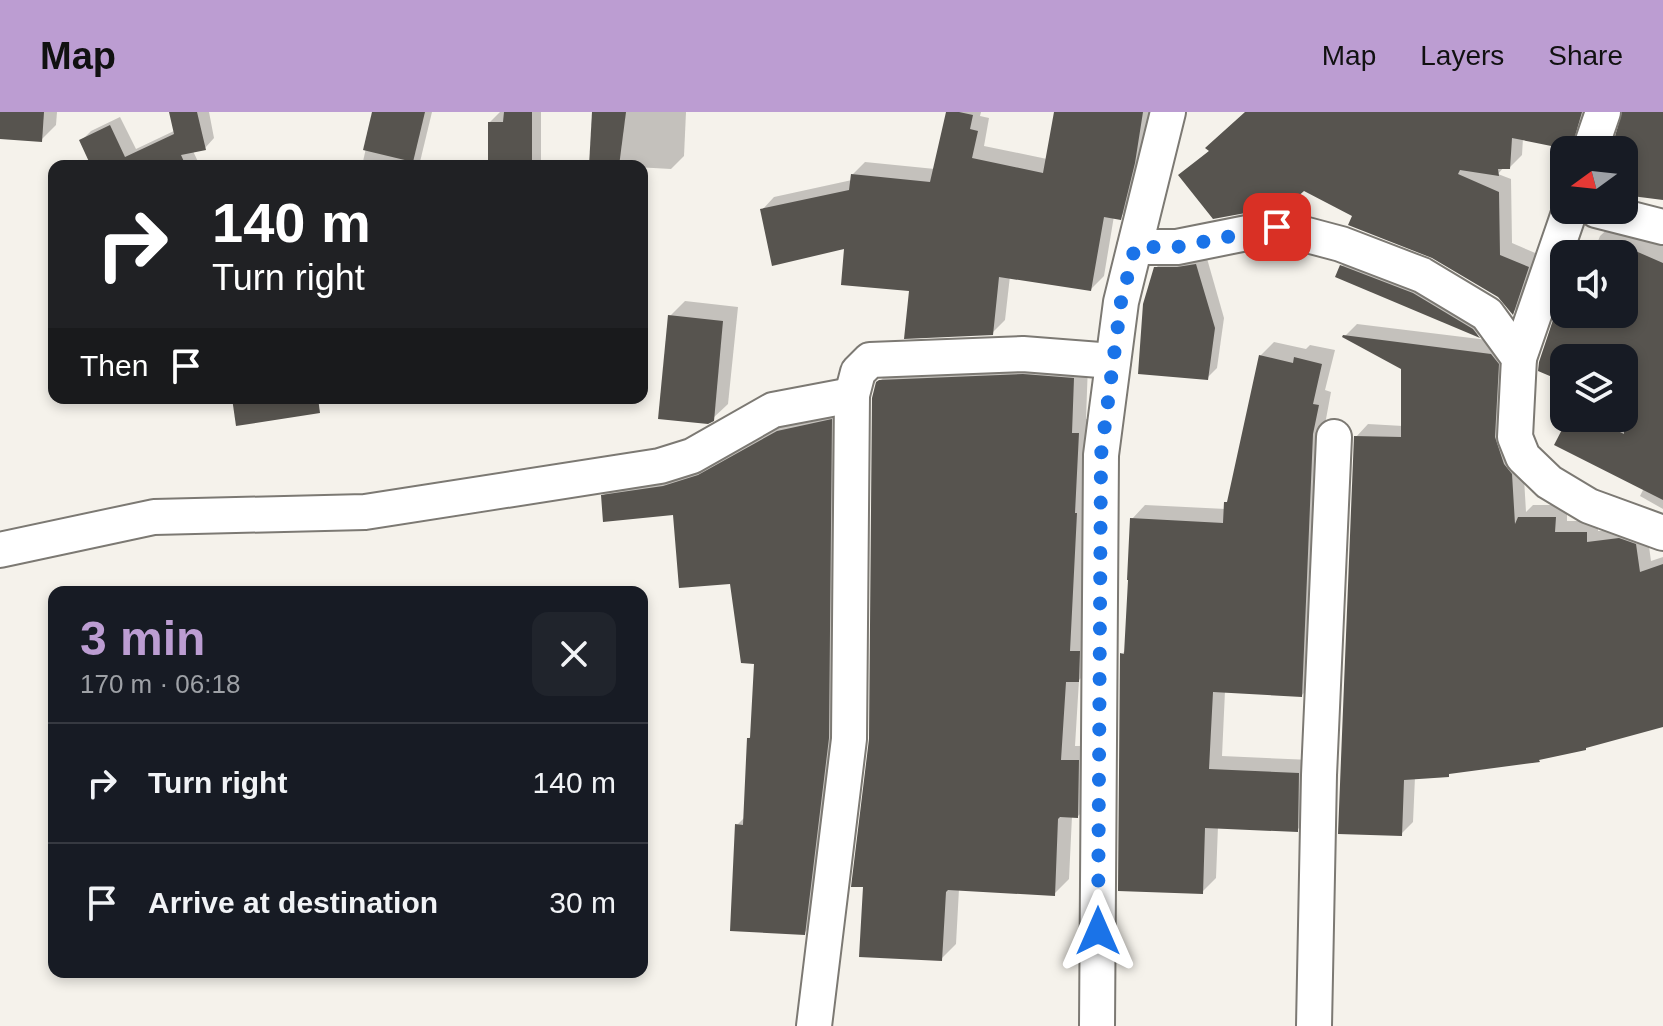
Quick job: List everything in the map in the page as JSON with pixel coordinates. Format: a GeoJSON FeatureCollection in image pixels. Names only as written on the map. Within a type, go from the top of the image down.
{"type":"FeatureCollection","features":[{"type":"Feature","properties":{"kind":"street"},"geometry":{"type":"LineString","coordinates":[[1097,1026],[1101,455],[1121,302],[1168,112]]}},
{"type":"Feature","properties":{"kind":"street"},"geometry":{"type":"LineString","coordinates":[[1595,136],[1603,112]]}},
{"type":"Feature","properties":{"kind":"street"},"geometry":{"type":"LineString","coordinates":[[1638,221],[1663,227]]}},
{"type":"Feature","properties":{"kind":"street"},"geometry":{"type":"LineString","coordinates":[[1565,224],[1519,358],[1515,437],[1523,457],[1549,482],[1589,506],[1663,533]]}},
{"type":"Feature","properties":{"kind":"street"},"geometry":{"type":"LineString","coordinates":[[1135,247],[1177,247],[1277,227],[1341,244],[1422,275],[1487,314],[1519,358]]}},
{"type":"Feature","properties":{"kind":"street"},"geometry":{"type":"LineString","coordinates":[[814,1026],[849,739],[852,395],[858,372],[870,360],[1023,354],[1113,361]]}},
{"type":"Feature","properties":{"kind":"street"},"geometry":{"type":"LineString","coordinates":[[0,550],[154,517],[365,512],[660,466],[692,456],[773,410],[852,395]]}},
{"type":"Feature","properties":{"kind":"street"},"geometry":{"type":"LineString","coordinates":[[1314,1026],[1319,775],[1334,437]]}},
{"type":"Feature","properties":{"kind":"building"},"geometry":{"type":"Polygon","coordinates":[[[0,112],[44,112],[42,142],[0,139],[0,112]]]}},
{"type":"Feature","properties":{"kind":"building"},"geometry":{"type":"Polygon","coordinates":[[[169,112],[197,112],[206,150],[181,155],[183,160],[88,160],[79,140],[110,125],[125,157],[174,134],[169,112]]]}},
{"type":"Feature","properties":{"kind":"building"},"geometry":{"type":"Polygon","coordinates":[[[372,112],[425,112],[413,160],[363,150],[372,112]]]}},
{"type":"Feature","properties":{"kind":"building"},"geometry":{"type":"Polygon","coordinates":[[[504,112],[532,112],[532,160],[488,160],[488,122],[503,122],[504,112]]]}},
{"type":"Feature","properties":{"kind":"building"},"geometry":{"type":"Polygon","coordinates":[[[592,112],[626,112],[620,160],[589,160],[592,112]]]}},
{"type":"Feature","properties":{"kind":"building"},"geometry":{"type":"Polygon","coordinates":[[[946,112],[973,115],[970,129],[978,131],[972,158],[1043,173],[1054,112],[1143,112],[1121,220],[1104,217],[1091,291],[999,277],[993,335],[904,339],[909,291],[841,285],[844,249],[772,266],[760,209],[849,190],[851,174],[930,182],[946,112]]]}},
{"type":"Feature","properties":{"kind":"building"},"geometry":{"type":"Polygon","coordinates":[[[1245,112],[1582,112],[1575,136],[1550,136],[1550,146],[1512,138],[1510,169],[1498,169],[1499,176],[1460,170],[1458,174],[1499,192],[1500,255],[1529,267],[1513,315],[1498,297],[1432,258],[1348,225],[1352,216],[1304,191],[1285,208],[1261,210],[1258,206],[1251,212],[1213,219],[1178,175],[1209,151],[1205,148],[1245,112]]]}},
{"type":"Feature","properties":{"kind":"building"},"geometry":{"type":"Polygon","coordinates":[[[1622,112],[1663,112],[1663,200],[1638,197],[1638,136],[1615,136],[1622,112]]]}},
{"type":"Feature","properties":{"kind":"building"},"geometry":{"type":"Polygon","coordinates":[[[1638,252],[1663,263],[1663,500],[1554,445],[1561,432],[1638,432],[1638,344],[1550,344],[1550,376],[1538,371],[1550,328],[1638,328],[1638,252]]]}},
{"type":"Feature","properties":{"kind":"building"},"geometry":{"type":"Polygon","coordinates":[[[1196,264],[1215,328],[1208,380],[1138,374],[1143,304],[1154,267],[1196,264]]]}},
{"type":"Feature","properties":{"kind":"building"},"geometry":{"type":"Polygon","coordinates":[[[1340,265],[1413,293],[1473,329],[1480,338],[1335,277],[1340,265]]]}},
{"type":"Feature","properties":{"kind":"building"},"geometry":{"type":"Polygon","coordinates":[[[668,315],[723,321],[714,421],[708,424],[658,419],[668,315]]]}},
{"type":"Feature","properties":{"kind":"building"},"geometry":{"type":"Polygon","coordinates":[[[1343,335],[1491,354],[1499,364],[1495,437],[1504,464],[1512,474],[1515,524],[1518,517],[1556,517],[1555,532],[1587,532],[1587,542],[1619,538],[1636,544],[1640,572],[1663,564],[1663,727],[1540,762],[1449,774],[1449,777],[1404,780],[1402,836],[1338,834],[1354,436],[1401,437],[1401,369],[1343,335]]]}},
{"type":"Feature","properties":{"kind":"building"},"geometry":{"type":"Polygon","coordinates":[[[1259,355],[1293,363],[1294,357],[1322,364],[1313,404],[1319,405],[1313,434],[1302,697],[1213,692],[1209,769],[1299,773],[1298,832],[1205,828],[1203,894],[1118,891],[1120,653],[1124,654],[1130,518],[1223,523],[1224,502],[1227,502],[1259,355]]]}},
{"type":"Feature","properties":{"kind":"building"},"geometry":{"type":"Polygon","coordinates":[[[1023,374],[1074,378],[1072,433],[1079,433],[1070,651],[1080,651],[1079,682],[1066,682],[1061,760],[1079,760],[1078,818],[1058,819],[1055,896],[948,890],[942,961],[859,957],[863,887],[851,887],[869,739],[872,398],[876,382],[1023,374]]]}},
{"type":"Feature","properties":{"kind":"building"},"geometry":{"type":"Polygon","coordinates":[[[233,404],[319,404],[320,413],[236,426],[233,404]]]}},
{"type":"Feature","properties":{"kind":"building"},"geometry":{"type":"Polygon","coordinates":[[[832,419],[829,738],[805,935],[730,931],[735,824],[743,825],[754,664],[741,663],[730,584],[679,588],[673,515],[603,522],[601,495],[663,486],[698,475],[777,431],[832,419]]]}},
{"type":"Feature","properties":{"kind":"route"},"geometry":{"type":"LineString","coordinates":[[1098,931],[1101,455],[1121,302],[1135,247],[1177,247],[1277,227]]}}]}
